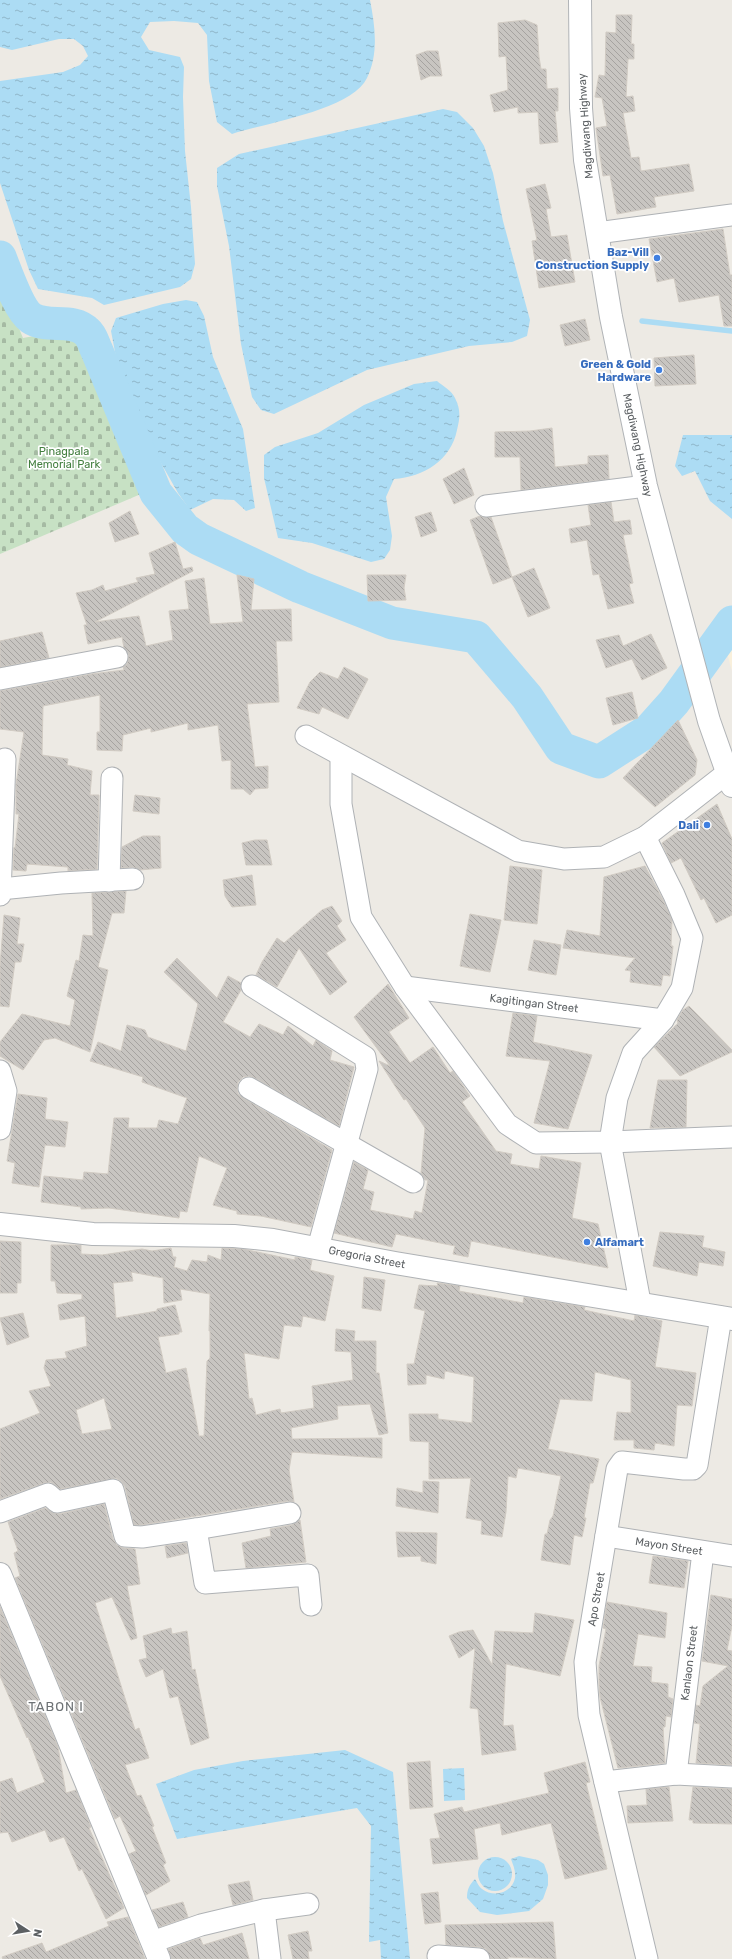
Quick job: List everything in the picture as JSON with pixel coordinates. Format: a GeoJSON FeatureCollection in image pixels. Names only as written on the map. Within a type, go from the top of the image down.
{"type":"FeatureCollection","features":[{"type":"Feature","properties":{"kind":"street","name":"Magdiwang Highway"},"geometry":{"type":"LineString","coordinates":[[580,0],[581,108],[585,160],[611,317],[646,486],[700,687],[730,780]]}},
{"type":"Feature","properties":{"kind":"street"},"geometry":{"type":"LineString","coordinates":[[597,233],[732,215]]}},
{"type":"Feature","properties":{"kind":"street"},"geometry":{"type":"LineString","coordinates":[[486,506],[646,486]]}},
{"type":"Feature","properties":{"kind":"street"},"geometry":{"type":"LineString","coordinates":[[0,679],[118,657]]}},
{"type":"Feature","properties":{"kind":"street"},"geometry":{"type":"LineString","coordinates":[[306,736],[518,851],[564,859],[604,857],[645,837],[730,780]]}},
{"type":"Feature","properties":{"kind":"street"},"geometry":{"type":"LineString","coordinates":[[341,756],[341,804],[361,917],[405,986],[507,1124],[536,1142],[610,1142],[732,1137]]}},
{"type":"Feature","properties":{"kind":"street"},"geometry":{"type":"LineString","coordinates":[[0,895],[5,759]]}},
{"type":"Feature","properties":{"kind":"street"},"geometry":{"type":"LineString","coordinates":[[108,881],[112,778]]}},
{"type":"Feature","properties":{"kind":"street"},"geometry":{"type":"LineString","coordinates":[[640,1302],[610,1142],[617,1098],[633,1053],[663,1020],[682,988],[692,938],[674,896],[645,837]]}},
{"type":"Feature","properties":{"kind":"street"},"geometry":{"type":"LineString","coordinates":[[0,889],[61,883],[133,879]]}},
{"type":"Feature","properties":{"kind":"street"},"geometry":{"type":"LineString","coordinates":[[252,986],[365,1057],[367,1069],[318,1248]]}},
{"type":"Feature","properties":{"kind":"street","name":"Kagitingan Street"},"geometry":{"type":"LineString","coordinates":[[405,986],[663,1020]]}},
{"type":"Feature","properties":{"kind":"street"},"geometry":{"type":"LineString","coordinates":[[0,1071],[6,1091],[0,1129]]}},
{"type":"Feature","properties":{"kind":"street"},"geometry":{"type":"LineString","coordinates":[[249,1088],[346,1142],[413,1182]]}},
{"type":"Feature","properties":{"kind":"street","name":"Gregoria Street"},"geometry":{"type":"LineString","coordinates":[[0,1224],[93,1234],[234,1236],[273,1240],[727,1318]]}},
{"type":"Feature","properties":{"kind":"street","name":"Apo Street"},"geometry":{"type":"LineString","coordinates":[[647,1959],[589,1715],[585,1662],[618,1469],[622,1462],[684,1469],[693,1468],[696,1464],[727,1318]]}},
{"type":"Feature","properties":{"kind":"street"},"geometry":{"type":"LineString","coordinates":[[0,1512],[48,1494],[57,1502],[113,1490],[125,1536],[142,1537],[290,1514]]}},
{"type":"Feature","properties":{"kind":"street"},"geometry":{"type":"LineString","coordinates":[[196,1529],[205,1583],[308,1575],[311,1605]]}},
{"type":"Feature","properties":{"kind":"street","name":"Mayon Street"},"geometry":{"type":"LineString","coordinates":[[606,1536],[732,1556]]}},
{"type":"Feature","properties":{"kind":"street","name":"Kanlaon Street"},"geometry":{"type":"LineString","coordinates":[[676,1774],[703,1552]]}},
{"type":"Feature","properties":{"kind":"street"},"geometry":{"type":"LineString","coordinates":[[0,1574],[155,1951],[200,1925],[264,1910],[308,1904]]}},
{"type":"Feature","properties":{"kind":"street"},"geometry":{"type":"LineString","coordinates":[[605,1782],[676,1774],[732,1778]]}},
{"type":"Feature","properties":{"kind":"street"},"geometry":{"type":"LineString","coordinates":[[264,1910],[270,1959]]}},
{"type":"Feature","properties":{"kind":"street"},"geometry":{"type":"LineString","coordinates":[[438,1956],[479,1959]]}},
{"type":"Feature","properties":{"kind":"shaded area"},"geometry":{"type":"Polygon","coordinates":[[[732,647],[732,671],[727,653],[732,647]]]}},
{"type":"Feature","properties":{"kind":"green space","name":"Pinagpala Memorial Park"},"geometry":{"type":"Polygon","coordinates":[[[0,282],[23,338],[62,331],[80,334],[148,491],[0,554],[0,282]]]}},
{"type":"Feature","properties":{"kind":"water"},"geometry":{"type":"Polygon","coordinates":[[[0,0],[370,0],[375,49],[371,69],[367,78],[358,89],[344,99],[306,114],[232,134],[217,122],[209,81],[207,35],[198,23],[174,21],[150,22],[141,37],[149,50],[180,57],[184,67],[183,97],[185,151],[195,264],[191,279],[180,287],[104,305],[92,298],[38,289],[29,270],[0,183],[0,81],[63,72],[80,65],[88,56],[83,46],[74,39],[59,39],[12,50],[0,47],[0,0]]]}},
{"type":"Feature","properties":{"kind":"water"},"geometry":{"type":"Polygon","coordinates":[[[443,109],[457,112],[473,128],[484,146],[493,173],[503,221],[530,320],[527,336],[512,342],[469,346],[367,370],[274,414],[261,410],[252,397],[241,344],[229,246],[217,186],[217,168],[239,154],[443,109]]]}},
{"type":"Feature","properties":{"kind":"water"},"geometry":{"type":"Polygon","coordinates":[[[186,300],[197,302],[204,316],[213,357],[243,429],[255,508],[246,511],[234,500],[213,499],[190,510],[178,493],[132,412],[115,352],[111,331],[116,318],[163,304],[186,300]]]}},
{"type":"Feature","properties":{"kind":"water"},"geometry":{"type":"Polygon","coordinates":[[[437,381],[454,395],[457,402],[459,422],[454,441],[442,458],[426,471],[405,478],[394,479],[386,497],[392,536],[390,550],[384,559],[371,562],[312,543],[278,538],[264,478],[264,455],[275,447],[318,433],[364,405],[414,384],[437,381]]]}},
{"type":"Feature","properties":{"kind":"water"},"geometry":{"type":"Polygon","coordinates":[[[683,435],[732,435],[732,519],[710,501],[695,471],[682,476],[675,466],[683,435]]]}},
{"type":"Feature","properties":{"kind":"water"},"geometry":{"type":"Polygon","coordinates":[[[345,1750],[393,1772],[410,1959],[381,1959],[380,1940],[369,1942],[371,1826],[357,1808],[177,1839],[156,1784],[194,1770],[243,1761],[345,1750]]]}},
{"type":"Feature","properties":{"kind":"water"},"geometry":{"type":"Polygon","coordinates":[[[464,1768],[465,1800],[444,1801],[443,1769],[464,1768]]]}},
{"type":"Feature","properties":{"kind":"water"},"geometry":{"type":"Polygon","coordinates":[[[519,1856],[538,1860],[544,1864],[548,1875],[548,1885],[543,1899],[529,1911],[497,1915],[480,1912],[467,1898],[471,1883],[475,1879],[481,1888],[492,1893],[506,1890],[513,1883],[515,1878],[515,1870],[511,1859],[519,1856]]]}},
{"type":"Feature","properties":{"kind":"water"},"geometry":{"type":"Polygon","coordinates":[[[495,1857],[507,1862],[512,1874],[507,1886],[495,1891],[483,1886],[478,1874],[483,1862],[495,1857]]]}},
{"type":"Feature","properties":{"kind":"building"},"geometry":{"type":"Polygon","coordinates":[[[616,15],[632,15],[631,44],[634,44],[634,59],[628,59],[626,97],[633,96],[635,111],[623,113],[631,158],[639,157],[641,171],[689,164],[694,191],[654,197],[656,207],[617,214],[610,175],[603,176],[596,128],[607,126],[602,98],[595,97],[599,75],[605,76],[606,32],[616,33],[616,15]]]}},
{"type":"Feature","properties":{"kind":"building"},"geometry":{"type":"Polygon","coordinates":[[[525,20],[537,25],[539,57],[541,69],[546,69],[547,89],[558,88],[558,111],[555,111],[558,142],[540,144],[538,112],[518,113],[518,107],[494,112],[490,95],[508,90],[506,56],[499,57],[498,23],[525,20]]]}},
{"type":"Feature","properties":{"kind":"building"},"geometry":{"type":"Polygon","coordinates":[[[427,51],[438,51],[442,76],[430,76],[421,80],[416,55],[427,51]]]}},
{"type":"Feature","properties":{"kind":"building"},"geometry":{"type":"Polygon","coordinates":[[[545,184],[551,208],[546,209],[551,237],[567,235],[575,282],[539,288],[532,241],[537,240],[526,189],[545,184]]]}},
{"type":"Feature","properties":{"kind":"building"},"geometry":{"type":"Polygon","coordinates":[[[723,229],[730,275],[732,275],[732,326],[724,326],[719,295],[679,302],[674,278],[657,282],[649,239],[723,229]]]}},
{"type":"Feature","properties":{"kind":"building"},"geometry":{"type":"Polygon","coordinates":[[[585,319],[590,340],[565,346],[560,325],[585,319]]]}},
{"type":"Feature","properties":{"kind":"building"},"geometry":{"type":"Polygon","coordinates":[[[694,355],[696,384],[655,386],[654,358],[694,355]]]}},
{"type":"Feature","properties":{"kind":"building"},"geometry":{"type":"Polygon","coordinates":[[[552,428],[555,467],[588,464],[588,456],[608,455],[609,479],[521,490],[520,457],[495,457],[495,432],[530,431],[552,428]]]}},
{"type":"Feature","properties":{"kind":"building"},"geometry":{"type":"Polygon","coordinates":[[[464,468],[474,495],[454,504],[443,479],[464,468]]]}},
{"type":"Feature","properties":{"kind":"building"},"geometry":{"type":"Polygon","coordinates":[[[611,502],[614,522],[630,520],[632,534],[623,535],[633,583],[629,584],[634,603],[608,609],[599,574],[593,575],[587,540],[571,543],[569,529],[591,525],[588,505],[611,502]]]}},
{"type":"Feature","properties":{"kind":"building"},"geometry":{"type":"Polygon","coordinates":[[[130,511],[139,534],[115,542],[109,523],[130,511]]]}},
{"type":"Feature","properties":{"kind":"building"},"geometry":{"type":"Polygon","coordinates":[[[431,512],[437,531],[421,537],[415,517],[431,512]]]}},
{"type":"Feature","properties":{"kind":"building"},"geometry":{"type":"Polygon","coordinates":[[[480,516],[491,517],[512,577],[493,584],[470,520],[480,516]]]}},
{"type":"Feature","properties":{"kind":"building"},"geometry":{"type":"Polygon","coordinates":[[[175,542],[183,569],[192,567],[193,571],[95,622],[139,616],[146,646],[173,640],[169,611],[189,609],[185,581],[204,578],[210,624],[243,622],[237,575],[254,579],[251,610],[291,609],[292,641],[276,641],[279,702],[247,704],[255,767],[268,766],[268,788],[255,789],[250,795],[243,789],[231,789],[231,760],[222,761],[218,725],[188,730],[188,723],[151,732],[151,728],[123,735],[122,751],[97,750],[97,732],[100,732],[100,695],[43,706],[42,755],[68,759],[67,765],[92,771],[90,795],[99,795],[97,869],[68,871],[68,867],[27,864],[26,871],[13,870],[14,847],[15,848],[19,814],[16,814],[16,784],[24,732],[0,729],[0,691],[92,674],[124,670],[123,667],[127,664],[129,655],[124,648],[122,637],[88,644],[84,625],[87,625],[76,593],[92,590],[103,585],[105,591],[138,582],[136,578],[155,574],[149,553],[175,542]]]}},
{"type":"Feature","properties":{"kind":"building"},"geometry":{"type":"Polygon","coordinates":[[[534,568],[550,608],[528,617],[512,577],[534,568]]]}},
{"type":"Feature","properties":{"kind":"building"},"geometry":{"type":"Polygon","coordinates":[[[367,575],[406,575],[404,588],[406,600],[368,601],[367,575]]]}},
{"type":"Feature","properties":{"kind":"building"},"geometry":{"type":"Polygon","coordinates":[[[42,632],[49,658],[0,667],[0,641],[42,632]]]}},
{"type":"Feature","properties":{"kind":"building"},"geometry":{"type":"Polygon","coordinates":[[[651,634],[667,668],[642,680],[632,659],[606,668],[596,640],[619,635],[623,646],[651,634]]]}},
{"type":"Feature","properties":{"kind":"building"},"geometry":{"type":"Polygon","coordinates":[[[344,667],[368,679],[348,719],[322,707],[319,714],[297,708],[310,682],[320,672],[338,679],[344,667]]]}},
{"type":"Feature","properties":{"kind":"building"},"geometry":{"type":"Polygon","coordinates":[[[632,692],[638,718],[613,725],[606,698],[632,692]]]}},
{"type":"Feature","properties":{"kind":"building"},"geometry":{"type":"Polygon","coordinates":[[[678,720],[697,760],[695,775],[655,807],[623,778],[678,720]]]}},
{"type":"Feature","properties":{"kind":"building"},"geometry":{"type":"Polygon","coordinates":[[[135,795],[160,798],[159,814],[133,811],[135,795]]]}},
{"type":"Feature","properties":{"kind":"building"},"geometry":{"type":"Polygon","coordinates":[[[717,804],[732,839],[732,915],[716,923],[704,898],[701,900],[681,858],[671,863],[662,843],[717,804]]]}},
{"type":"Feature","properties":{"kind":"building"},"geometry":{"type":"Polygon","coordinates":[[[143,836],[160,836],[161,868],[140,870],[133,867],[121,868],[122,847],[143,836]]]}},
{"type":"Feature","properties":{"kind":"building"},"geometry":{"type":"Polygon","coordinates":[[[255,840],[267,840],[272,865],[246,865],[242,843],[255,840]]]}},
{"type":"Feature","properties":{"kind":"building"},"geometry":{"type":"Polygon","coordinates":[[[510,866],[542,870],[537,924],[504,920],[510,866]]]}},
{"type":"Feature","properties":{"kind":"building"},"geometry":{"type":"Polygon","coordinates":[[[645,866],[672,920],[671,946],[673,946],[670,976],[663,975],[661,986],[630,982],[631,971],[625,970],[635,958],[563,948],[567,930],[600,936],[604,877],[645,866]]]}},
{"type":"Feature","properties":{"kind":"building"},"geometry":{"type":"Polygon","coordinates":[[[252,875],[256,905],[232,907],[225,896],[223,880],[252,875]]]}},
{"type":"Feature","properties":{"kind":"building"},"geometry":{"type":"Polygon","coordinates":[[[126,891],[124,913],[112,913],[98,967],[108,970],[90,1052],[55,1038],[44,1040],[23,1070],[0,1056],[0,1042],[22,1014],[70,1026],[75,1000],[67,996],[76,960],[79,961],[83,935],[93,936],[92,893],[126,891]]]}},
{"type":"Feature","properties":{"kind":"building"},"geometry":{"type":"Polygon","coordinates":[[[332,906],[342,921],[337,926],[346,940],[326,953],[347,982],[330,995],[299,948],[277,987],[256,975],[277,938],[284,943],[322,910],[332,906]]]}},
{"type":"Feature","properties":{"kind":"building"},"geometry":{"type":"Polygon","coordinates":[[[470,914],[501,920],[490,972],[460,966],[470,914]]]}},
{"type":"Feature","properties":{"kind":"building"},"geometry":{"type":"Polygon","coordinates":[[[4,915],[20,918],[17,944],[24,944],[21,962],[15,962],[9,1007],[0,1006],[0,966],[4,915]]]}},
{"type":"Feature","properties":{"kind":"building"},"geometry":{"type":"Polygon","coordinates":[[[534,940],[561,945],[556,975],[528,970],[534,940]]]}},
{"type":"Feature","properties":{"kind":"building"},"geometry":{"type":"Polygon","coordinates":[[[177,958],[217,998],[228,976],[241,983],[241,990],[223,1022],[250,1037],[259,1024],[283,1035],[288,1026],[313,1046],[316,1040],[332,1051],[330,1060],[354,1067],[339,1126],[255,1078],[249,1076],[243,1077],[238,1082],[238,1094],[243,1098],[332,1150],[311,1227],[261,1216],[237,1214],[237,1211],[213,1205],[227,1168],[199,1156],[187,1212],[180,1211],[179,1218],[109,1208],[81,1209],[81,1207],[41,1202],[44,1176],[83,1180],[84,1172],[108,1174],[114,1118],[129,1118],[128,1128],[157,1128],[159,1120],[178,1124],[187,1098],[142,1082],[143,1077],[90,1061],[98,1042],[121,1051],[127,1025],[145,1030],[148,1037],[186,1051],[198,1004],[164,972],[177,958]]]}},
{"type":"Feature","properties":{"kind":"building"},"geometry":{"type":"Polygon","coordinates":[[[388,984],[409,1018],[389,1032],[410,1063],[433,1047],[450,1073],[453,1071],[470,1096],[462,1102],[496,1151],[512,1154],[510,1164],[539,1169],[541,1156],[581,1163],[572,1218],[598,1224],[608,1268],[471,1241],[468,1257],[453,1254],[455,1246],[396,1234],[392,1247],[334,1233],[354,1162],[368,1170],[363,1189],[374,1192],[370,1210],[413,1219],[415,1211],[422,1213],[428,1180],[425,1180],[421,1173],[425,1128],[406,1099],[404,1100],[379,1061],[390,1066],[354,1017],[388,984]]]}},
{"type":"Feature","properties":{"kind":"building"},"geometry":{"type":"Polygon","coordinates":[[[689,1006],[732,1050],[732,1052],[680,1076],[654,1047],[678,1023],[677,1020],[683,1010],[689,1006]]]}},
{"type":"Feature","properties":{"kind":"building"},"geometry":{"type":"Polygon","coordinates":[[[513,1013],[537,1016],[533,1042],[592,1055],[568,1129],[534,1123],[550,1061],[506,1056],[513,1013]]]}},
{"type":"Feature","properties":{"kind":"building"},"geometry":{"type":"Polygon","coordinates":[[[658,1080],[687,1080],[686,1127],[650,1128],[658,1080]]]}},
{"type":"Feature","properties":{"kind":"building"},"geometry":{"type":"Polygon","coordinates":[[[18,1094],[47,1098],[45,1119],[68,1122],[65,1147],[45,1145],[39,1187],[12,1183],[15,1163],[7,1161],[18,1094]]]}},
{"type":"Feature","properties":{"kind":"building"},"geometry":{"type":"Polygon","coordinates":[[[660,1232],[704,1236],[702,1247],[725,1252],[723,1266],[699,1262],[697,1276],[653,1266],[660,1232]]]}},
{"type":"Feature","properties":{"kind":"building"},"geometry":{"type":"Polygon","coordinates":[[[0,1241],[21,1242],[21,1283],[17,1283],[17,1293],[0,1293],[0,1241]]]}},
{"type":"Feature","properties":{"kind":"building"},"geometry":{"type":"Polygon","coordinates":[[[51,1245],[81,1245],[81,1254],[102,1255],[142,1249],[152,1251],[171,1248],[173,1257],[176,1257],[174,1267],[187,1271],[192,1260],[207,1262],[208,1255],[221,1260],[222,1248],[243,1249],[295,1260],[295,1257],[312,1260],[310,1270],[334,1276],[325,1321],[303,1316],[301,1327],[284,1325],[279,1359],[244,1353],[249,1399],[252,1398],[256,1415],[280,1409],[281,1413],[314,1408],[312,1386],[353,1380],[351,1352],[335,1351],[336,1329],[355,1331],[354,1341],[376,1341],[376,1373],[379,1373],[388,1433],[379,1435],[370,1404],[337,1406],[338,1419],[291,1428],[292,1439],[382,1438],[382,1458],[292,1452],[289,1470],[294,1502],[288,1501],[141,1525],[134,1525],[125,1487],[121,1481],[116,1478],[60,1489],[51,1482],[44,1483],[0,1499],[0,1429],[40,1413],[29,1391],[51,1386],[44,1368],[46,1360],[67,1358],[65,1352],[87,1346],[85,1316],[60,1320],[58,1305],[82,1299],[82,1294],[57,1293],[55,1281],[51,1281],[51,1245]],[[131,1272],[133,1281],[113,1283],[116,1318],[157,1311],[157,1309],[175,1305],[182,1332],[179,1332],[179,1334],[158,1337],[166,1373],[186,1368],[199,1436],[204,1436],[207,1361],[210,1358],[210,1294],[180,1289],[182,1300],[164,1303],[163,1278],[131,1272]],[[104,1398],[76,1410],[82,1434],[112,1429],[104,1398]]]}},
{"type":"Feature","properties":{"kind":"building"},"geometry":{"type":"Polygon","coordinates":[[[364,1277],[385,1280],[381,1311],[362,1308],[364,1277]]]}},
{"type":"Feature","properties":{"kind":"building"},"geometry":{"type":"Polygon","coordinates":[[[437,1283],[460,1286],[459,1291],[523,1303],[524,1297],[585,1307],[584,1310],[634,1321],[635,1315],[662,1321],[655,1367],[696,1373],[692,1406],[677,1405],[674,1446],[655,1443],[654,1450],[634,1448],[634,1440],[614,1440],[617,1412],[631,1413],[631,1380],[595,1372],[592,1401],[560,1399],[548,1449],[599,1459],[593,1483],[590,1483],[582,1537],[574,1535],[570,1565],[541,1560],[545,1534],[547,1534],[550,1520],[553,1516],[561,1476],[518,1468],[516,1478],[508,1476],[506,1512],[502,1537],[481,1534],[482,1521],[466,1518],[471,1478],[429,1479],[429,1442],[410,1441],[409,1414],[438,1414],[438,1419],[472,1423],[474,1377],[445,1371],[444,1379],[426,1375],[426,1384],[408,1385],[407,1364],[414,1364],[425,1311],[414,1308],[419,1285],[438,1286],[437,1283]]]}},
{"type":"Feature","properties":{"kind":"building"},"geometry":{"type":"Polygon","coordinates":[[[23,1313],[29,1337],[7,1345],[0,1318],[23,1313]]]}},
{"type":"Feature","properties":{"kind":"building"},"geometry":{"type":"Polygon","coordinates":[[[423,1481],[439,1482],[438,1513],[396,1506],[397,1488],[423,1493],[423,1481]]]}},
{"type":"Feature","properties":{"kind":"building"},"geometry":{"type":"Polygon","coordinates":[[[104,1504],[113,1539],[117,1545],[124,1548],[135,1549],[140,1584],[127,1586],[137,1638],[131,1640],[112,1597],[95,1603],[135,1730],[139,1728],[149,1758],[125,1765],[137,1796],[141,1795],[154,1826],[152,1827],[166,1863],[163,1865],[170,1881],[146,1895],[129,1854],[136,1851],[120,1816],[115,1819],[15,1578],[20,1576],[14,1553],[18,1551],[8,1522],[45,1508],[59,1514],[104,1504]]]}},
{"type":"Feature","properties":{"kind":"building"},"geometry":{"type":"Polygon","coordinates":[[[300,1520],[306,1562],[246,1568],[242,1543],[271,1536],[270,1529],[292,1525],[300,1520]]]}},
{"type":"Feature","properties":{"kind":"building"},"geometry":{"type":"Polygon","coordinates":[[[396,1532],[437,1533],[436,1564],[421,1561],[421,1556],[398,1557],[396,1532]]]}},
{"type":"Feature","properties":{"kind":"building"},"geometry":{"type":"Polygon","coordinates":[[[186,1543],[188,1553],[167,1558],[165,1546],[186,1543]]]}},
{"type":"Feature","properties":{"kind":"building"},"geometry":{"type":"Polygon","coordinates":[[[653,1556],[688,1561],[684,1588],[649,1583],[653,1556]]]}},
{"type":"Feature","properties":{"kind":"building"},"geometry":{"type":"Polygon","coordinates":[[[711,1595],[732,1599],[732,1626],[727,1650],[732,1651],[732,1765],[696,1763],[700,1724],[694,1723],[696,1705],[700,1706],[703,1686],[728,1666],[702,1661],[711,1595]]]}},
{"type":"Feature","properties":{"kind":"building"},"geometry":{"type":"Polygon","coordinates":[[[607,1602],[667,1613],[665,1638],[638,1634],[633,1666],[652,1667],[651,1682],[668,1684],[668,1697],[673,1699],[671,1717],[666,1716],[665,1727],[663,1727],[665,1763],[618,1768],[600,1697],[599,1683],[599,1666],[606,1629],[603,1628],[607,1602]]]}},
{"type":"Feature","properties":{"kind":"building"},"geometry":{"type":"Polygon","coordinates":[[[0,1607],[58,1747],[66,1793],[76,1790],[91,1827],[89,1828],[124,1908],[106,1919],[82,1869],[79,1871],[64,1837],[50,1842],[45,1830],[12,1842],[8,1832],[0,1833],[0,1782],[12,1778],[17,1793],[45,1782],[28,1737],[27,1738],[0,1676],[0,1607]]]}},
{"type":"Feature","properties":{"kind":"building"},"geometry":{"type":"Polygon","coordinates":[[[535,1613],[574,1620],[560,1676],[506,1664],[503,1726],[513,1725],[516,1750],[482,1755],[478,1709],[470,1708],[475,1648],[459,1658],[449,1636],[459,1632],[473,1630],[492,1665],[495,1631],[533,1633],[535,1613]]]}},
{"type":"Feature","properties":{"kind":"building"},"geometry":{"type":"Polygon","coordinates":[[[171,1628],[172,1634],[187,1631],[192,1670],[195,1669],[209,1738],[191,1745],[178,1696],[170,1698],[163,1669],[146,1677],[139,1660],[147,1658],[143,1636],[171,1628]]]}},
{"type":"Feature","properties":{"kind":"building"},"geometry":{"type":"Polygon","coordinates":[[[430,1761],[433,1807],[410,1809],[407,1763],[430,1761]]]}},
{"type":"Feature","properties":{"kind":"building"},"geometry":{"type":"Polygon","coordinates":[[[585,1762],[590,1782],[586,1783],[607,1869],[565,1879],[551,1823],[502,1835],[500,1823],[474,1829],[478,1859],[433,1864],[430,1839],[440,1838],[434,1814],[462,1807],[464,1812],[549,1793],[544,1773],[585,1762]]]}},
{"type":"Feature","properties":{"kind":"building"},"geometry":{"type":"Polygon","coordinates":[[[669,1787],[673,1821],[628,1823],[627,1806],[647,1805],[646,1789],[669,1787]]]}},
{"type":"Feature","properties":{"kind":"building"},"geometry":{"type":"Polygon","coordinates":[[[693,1787],[732,1789],[732,1824],[693,1823],[693,1820],[689,1820],[693,1787]]]}},
{"type":"Feature","properties":{"kind":"building"},"geometry":{"type":"Polygon","coordinates":[[[249,1881],[253,1900],[233,1905],[228,1885],[249,1881]]]}},
{"type":"Feature","properties":{"kind":"building"},"geometry":{"type":"Polygon","coordinates":[[[438,1892],[441,1922],[425,1924],[421,1894],[438,1892]]]}},
{"type":"Feature","properties":{"kind":"building"},"geometry":{"type":"Polygon","coordinates":[[[183,1902],[188,1917],[159,1927],[152,1910],[183,1902]]]}},
{"type":"Feature","properties":{"kind":"building"},"geometry":{"type":"Polygon","coordinates":[[[128,1917],[145,1959],[3,1959],[2,1957],[42,1943],[46,1952],[109,1926],[107,1922],[128,1917]]]}},
{"type":"Feature","properties":{"kind":"building"},"geometry":{"type":"Polygon","coordinates":[[[553,1922],[556,1959],[508,1957],[508,1959],[491,1959],[486,1949],[480,1947],[446,1945],[445,1925],[553,1922]]]}},
{"type":"Feature","properties":{"kind":"building"},"geometry":{"type":"Polygon","coordinates":[[[308,1931],[312,1951],[308,1951],[309,1959],[293,1959],[288,1935],[308,1931]]]}},
{"type":"Feature","properties":{"kind":"building"},"geometry":{"type":"Polygon","coordinates":[[[242,1933],[249,1959],[171,1959],[168,1949],[200,1938],[203,1945],[242,1933]]]}},
{"type":"Feature","properties":{"kind":"waterway"},"geometry":{"type":"LineString","coordinates":[[0,257],[9,281],[26,314],[37,321],[45,323],[75,325],[87,332],[90,336],[156,493],[185,529],[199,539],[300,587],[392,623],[476,637],[527,697],[561,748],[599,762],[649,730],[674,702],[732,622]]}},
{"type":"Feature","properties":{"kind":"waterway"},"geometry":{"type":"LineString","coordinates":[[642,321],[732,331]]}},
{"type":"Feature","properties":{"kind":"place","name":"Baz-Vill Construction Supply"},"geometry":{"type":"Point","coordinates":[657,258]}},
{"type":"Feature","properties":{"kind":"place","name":"Green & Gold Hardware"},"geometry":{"type":"Point","coordinates":[659,370]}},
{"type":"Feature","properties":{"kind":"place","name":"Dali"},"geometry":{"type":"Point","coordinates":[707,825]}},
{"type":"Feature","properties":{"kind":"place","name":"Alfamart"},"geometry":{"type":"Point","coordinates":[587,1242]}},
{"type":"Feature","properties":{"kind":"district","name":"TABON I"},"geometry":{"type":"Point","coordinates":[56,1706]}}]}
